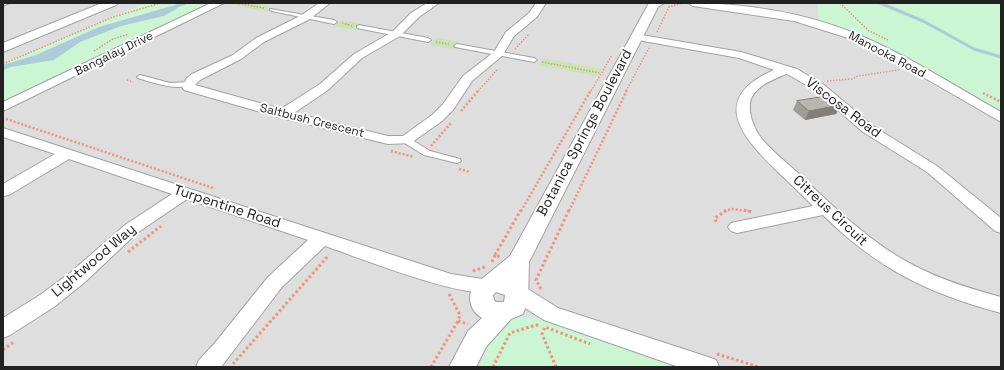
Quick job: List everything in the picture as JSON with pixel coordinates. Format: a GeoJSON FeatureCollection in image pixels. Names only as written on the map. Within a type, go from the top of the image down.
{"type":"FeatureCollection","features":[{"type":"Feature","properties":{"kind":"street"},"geometry":{"type":"LineString","coordinates":[[3,48],[112,3]]}},
{"type":"Feature","properties":{"kind":"street","name":"Bangalay Drive"},"geometry":{"type":"LineString","coordinates":[[5,107],[219,3]]}},
{"type":"Feature","properties":{"kind":"street"},"geometry":{"type":"LineString","coordinates":[[188,84],[196,77],[237,57],[271,34],[306,17],[324,3]]}},
{"type":"Feature","properties":{"kind":"street"},"geometry":{"type":"LineString","coordinates":[[283,114],[324,87],[358,56],[396,34],[415,15],[434,3]]}},
{"type":"Feature","properties":{"kind":"street"},"geometry":{"type":"LineString","coordinates":[[406,140],[437,118],[448,107],[467,79],[504,55],[513,31],[533,15],[541,3]]}},
{"type":"Feature","properties":{"kind":"street","name":"Botanica Springs Boulevard"},"geometry":{"type":"LineString","coordinates":[[462,367],[477,340],[491,301],[505,274],[518,262],[654,4]]}},
{"type":"Feature","properties":{"kind":"street","name":"Manooka Road"},"geometry":{"type":"LineString","coordinates":[[691,4],[766,8],[848,34],[914,68],[1001,118]]}},
{"type":"Feature","properties":{"kind":"street","name":"Viscosa Road"},"geometry":{"type":"LineString","coordinates":[[636,37],[741,55],[786,69],[812,84],[868,129],[932,169],[1001,227]]}},
{"type":"Feature","properties":{"kind":"street","name":"Citreus Circuit"},"geometry":{"type":"LineString","coordinates":[[786,69],[757,83],[744,101],[746,123],[753,136],[826,209],[861,241],[908,272],[946,289],[1001,305]]}},
{"type":"Feature","properties":{"kind":"street","name":"Saltbush Crescent"},"geometry":{"type":"LineString","coordinates":[[188,84],[188,87],[193,90],[283,114],[388,140],[406,140]]}},
{"type":"Feature","properties":{"kind":"street","name":"Turpentine Road"},"geometry":{"type":"LineString","coordinates":[[3,132],[184,193],[325,247],[451,281],[491,301]]}},
{"type":"Feature","properties":{"kind":"street"},"geometry":{"type":"LineString","coordinates":[[3,191],[67,154]]}},
{"type":"Feature","properties":{"kind":"street","name":"Lightwood Way"},"geometry":{"type":"LineString","coordinates":[[3,329],[47,301],[78,277],[131,228],[184,193]]}},
{"type":"Feature","properties":{"kind":"street"},"geometry":{"type":"LineString","coordinates":[[737,227],[826,209]]}},
{"type":"Feature","properties":{"kind":"street"},"geometry":{"type":"LineString","coordinates":[[207,367],[222,351],[275,282],[325,247]]}},
{"type":"Feature","properties":{"kind":"street","name":"Botanica Springs Boulevard"},"geometry":{"type":"LineString","coordinates":[[516,292],[518,262]]}},
{"type":"Feature","properties":{"kind":"street"},"geometry":{"type":"LineString","coordinates":[[548,321],[512,287],[501,283],[491,301],[548,321],[708,367]]}},
{"type":"Feature","properties":{"kind":"lane"},"geometry":{"type":"LineString","coordinates":[[272,10],[334,22]]}},
{"type":"Feature","properties":{"kind":"lane"},"geometry":{"type":"LineString","coordinates":[[359,27],[428,40]]}},
{"type":"Feature","properties":{"kind":"lane"},"geometry":{"type":"LineString","coordinates":[[457,46],[534,60]]}},
{"type":"Feature","properties":{"kind":"lane"},"geometry":{"type":"LineString","coordinates":[[140,77],[170,85],[188,84]]}},
{"type":"Feature","properties":{"kind":"lane"},"geometry":{"type":"LineString","coordinates":[[406,140],[426,152],[457,161]]}},
{"type":"Feature","properties":{"kind":"path"},"geometry":{"type":"LineString","coordinates":[[3,64],[113,18],[161,3]]}},
{"type":"Feature","properties":{"kind":"path"},"geometry":{"type":"LineString","coordinates":[[236,3],[272,10]]}},
{"type":"Feature","properties":{"kind":"path"},"geometry":{"type":"LineString","coordinates":[[542,292],[536,280],[632,79],[650,46],[658,45],[660,41],[662,36],[657,32],[669,7],[682,4],[691,4]]}},
{"type":"Feature","properties":{"kind":"path"},"geometry":{"type":"LineString","coordinates":[[334,22],[359,27]]}},
{"type":"Feature","properties":{"kind":"path"},"geometry":{"type":"LineString","coordinates":[[457,116],[504,55],[530,32]]}},
{"type":"Feature","properties":{"kind":"path"},"geometry":{"type":"LineString","coordinates":[[428,40],[457,46]]}},
{"type":"Feature","properties":{"kind":"path"},"geometry":{"type":"LineString","coordinates":[[495,255],[600,73],[534,60]]}},
{"type":"Feature","properties":{"kind":"path"},"geometry":{"type":"LineString","coordinates":[[812,84],[914,68]]}},
{"type":"Feature","properties":{"kind":"path"},"geometry":{"type":"LineString","coordinates":[[426,152],[452,122]]}},
{"type":"Feature","properties":{"kind":"path"},"geometry":{"type":"LineString","coordinates":[[716,222],[715,218],[722,211],[733,209],[756,212]]}},
{"type":"Feature","properties":{"kind":"path"},"geometry":{"type":"LineString","coordinates":[[230,367],[325,247]]}},
{"type":"Feature","properties":{"kind":"path"},"geometry":{"type":"LineString","coordinates":[[431,367],[458,321]]}},
{"type":"Feature","properties":{"kind":"path"},"geometry":{"type":"LineString","coordinates":[[548,321],[542,334],[556,367]]}},
{"type":"Feature","properties":{"kind":"path"},"geometry":{"type":"LineString","coordinates":[[493,367],[508,337]]}},
{"type":"Feature","properties":{"kind":"shaded area"},"geometry":{"type":"Polygon","coordinates":[[[3,3],[1001,3],[1001,367],[3,367],[3,3]]]}},
{"type":"Feature","properties":{"kind":"green space"},"geometry":{"type":"Polygon","coordinates":[[[145,3],[209,3],[3,101],[3,64],[145,3]]]}},
{"type":"Feature","properties":{"kind":"green space"},"geometry":{"type":"Polygon","coordinates":[[[252,3],[276,8],[269,12],[228,4],[252,3]]]}},
{"type":"Feature","properties":{"kind":"green space"},"geometry":{"type":"Polygon","coordinates":[[[817,3],[1001,3],[1001,111],[935,72],[889,48],[866,37],[818,20],[817,3]]]}},
{"type":"Feature","properties":{"kind":"green space"},"geometry":{"type":"Polygon","coordinates":[[[342,20],[362,24],[354,30],[333,26],[342,20]]]}},
{"type":"Feature","properties":{"kind":"green space"},"geometry":{"type":"Polygon","coordinates":[[[437,38],[460,42],[453,49],[429,45],[437,38]]]}},
{"type":"Feature","properties":{"kind":"green space"},"geometry":{"type":"Polygon","coordinates":[[[543,58],[602,69],[597,76],[539,65],[543,58]]]}},
{"type":"Feature","properties":{"kind":"green space"},"geometry":{"type":"Polygon","coordinates":[[[516,316],[537,318],[681,367],[479,367],[485,355],[487,340],[493,328],[516,316]]]}},
{"type":"Feature","properties":{"kind":"water"},"geometry":{"type":"Polygon","coordinates":[[[172,6],[178,8],[164,16],[121,26],[80,42],[54,60],[11,67],[3,70],[3,65],[36,55],[99,27],[172,6]]]}},
{"type":"Feature","properties":{"kind":"building"},"geometry":{"type":"Polygon","coordinates":[[[828,96],[840,105],[809,111],[797,101],[828,96]]]}},
{"type":"Feature","properties":{"kind":"waterway"},"geometry":{"type":"LineString","coordinates":[[174,7],[185,3]]}},
{"type":"Feature","properties":{"kind":"waterway"},"geometry":{"type":"LineString","coordinates":[[880,3],[923,21],[974,49],[1001,57]]}}]}
